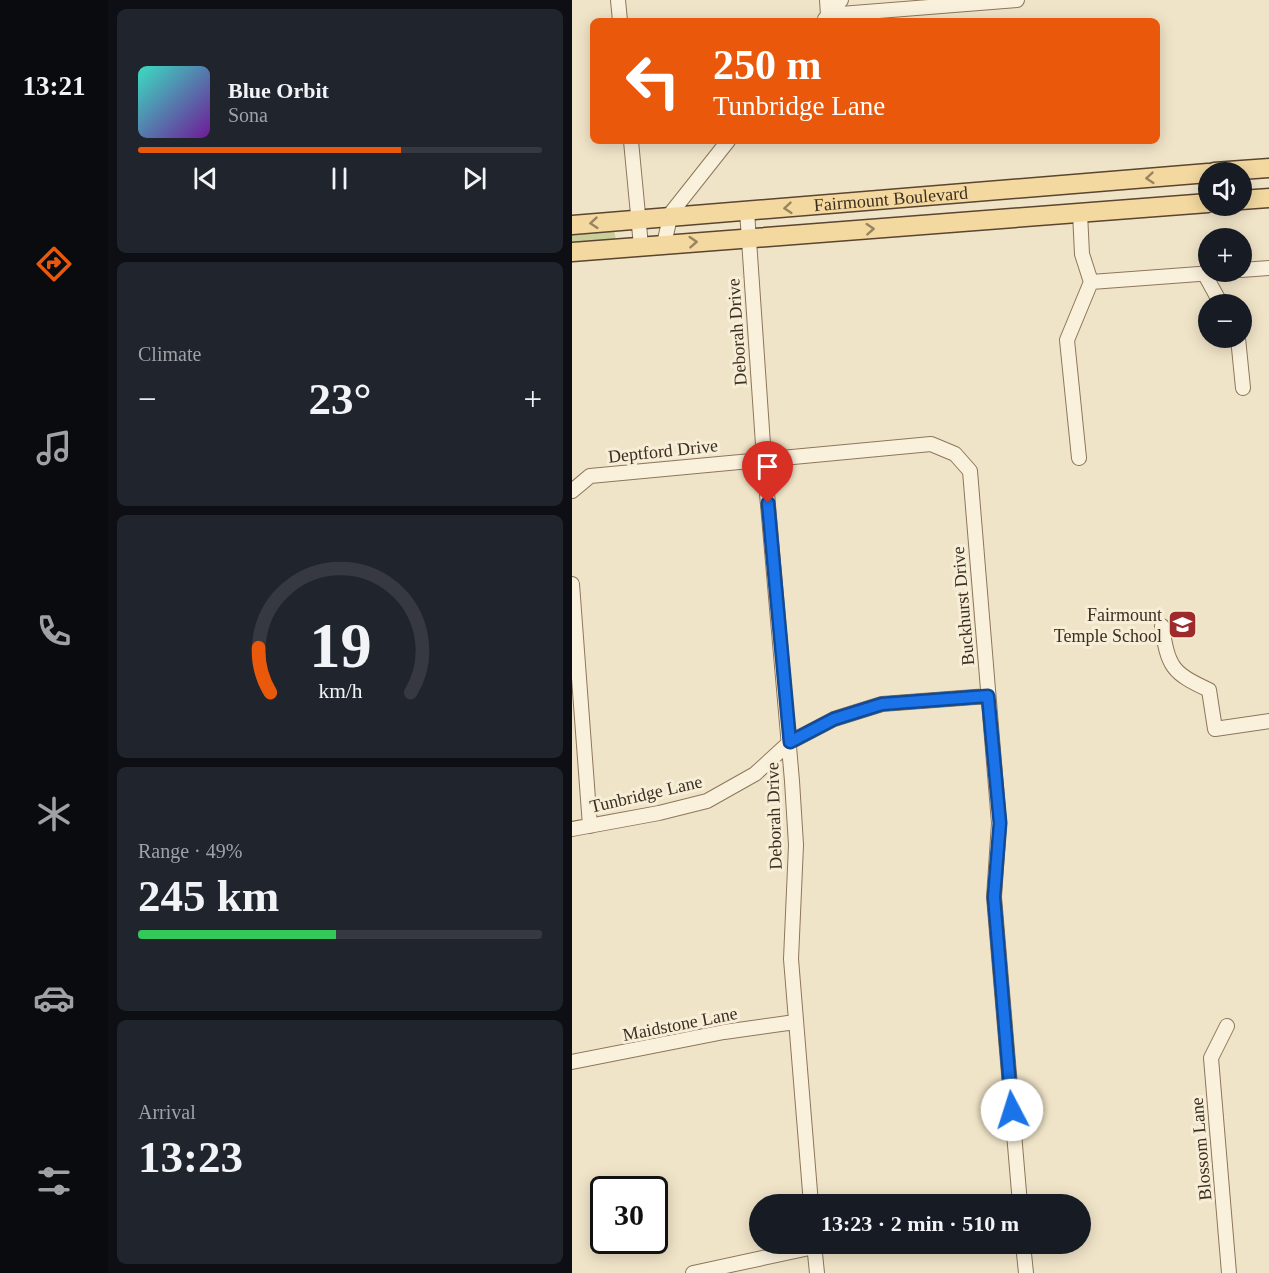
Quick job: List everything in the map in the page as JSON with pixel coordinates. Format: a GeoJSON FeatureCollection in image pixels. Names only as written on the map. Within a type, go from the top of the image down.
{"type":"FeatureCollection","features":[{"type":"Feature","properties":{"kind":"main road"},"geometry":{"type":"LineString","coordinates":[[1252,169],[1270,168]]}},
{"type":"Feature","properties":{"kind":"main road","name":"Fairmount Boulevard"},"geometry":{"type":"LineString","coordinates":[[572,225],[1198,174]]}},
{"type":"Feature","properties":{"kind":"main road"},"geometry":{"type":"LineString","coordinates":[[1252,199],[1270,198]]}},
{"type":"Feature","properties":{"kind":"main road","name":"Fairmount Boulevard"},"geometry":{"type":"LineString","coordinates":[[572,252],[1198,204]]}},
{"type":"Feature","properties":{"kind":"street"},"geometry":{"type":"LineString","coordinates":[[618,0],[620,18]]}},
{"type":"Feature","properties":{"kind":"street"},"geometry":{"type":"LineString","coordinates":[[826,18],[827,0]]}},
{"type":"Feature","properties":{"kind":"street"},"geometry":{"type":"LineString","coordinates":[[826,18],[841,0]]}},
{"type":"Feature","properties":{"kind":"street"},"geometry":{"type":"LineString","coordinates":[[826,18],[1017,0]]}},
{"type":"Feature","properties":{"kind":"street"},"geometry":{"type":"LineString","coordinates":[[631,144],[641,246]]}},
{"type":"Feature","properties":{"kind":"street"},"geometry":{"type":"LineString","coordinates":[[664,244],[669,217],[726,144]]}},
{"type":"Feature","properties":{"kind":"street","name":"Deborah Drive"},"geometry":{"type":"LineString","coordinates":[[747,211],[764,459],[790,742],[796,845],[791,959],[810,1194]]}},
{"type":"Feature","properties":{"kind":"street"},"geometry":{"type":"LineString","coordinates":[[1079,458],[1067,340],[1091,282],[1082,254],[1080,213]]}},
{"type":"Feature","properties":{"kind":"street"},"geometry":{"type":"LineString","coordinates":[[1252,269],[1270,268]]}},
{"type":"Feature","properties":{"kind":"street"},"geometry":{"type":"LineString","coordinates":[[1091,282],[1198,273]]}},
{"type":"Feature","properties":{"kind":"street"},"geometry":{"type":"LineString","coordinates":[[1239,348],[1243,388]]}},
{"type":"Feature","properties":{"kind":"street","name":"Buckhurst Drive"},"geometry":{"type":"LineString","coordinates":[[764,459],[931,444],[955,454],[970,471],[1000,823],[994,897],[1019,1194]]}},
{"type":"Feature","properties":{"kind":"street","name":"Deptford Drive"},"geometry":{"type":"LineString","coordinates":[[572,491],[590,476],[764,459]]}},
{"type":"Feature","properties":{"kind":"street"},"geometry":{"type":"LineString","coordinates":[[572,584],[590,826]]}},
{"type":"Feature","properties":{"kind":"street"},"geometry":{"type":"LineString","coordinates":[[1162,626],[1167,655],[1179,675],[1209,690],[1215,729],[1270,721]]}},
{"type":"Feature","properties":{"kind":"street","name":"Tunbridge Lane"},"geometry":{"type":"LineString","coordinates":[[572,829],[659,813],[707,801],[755,774],[790,742],[834,719],[882,704],[988,696]]}},
{"type":"Feature","properties":{"kind":"street","name":"Maidstone Lane"},"geometry":{"type":"LineString","coordinates":[[572,1062],[724,1032],[795,1022]]}},
{"type":"Feature","properties":{"kind":"street","name":"Blossom Lane"},"geometry":{"type":"LineString","coordinates":[[1227,1026],[1211,1058],[1229,1273]]}},
{"type":"Feature","properties":{"kind":"street"},"geometry":{"type":"LineString","coordinates":[[693,1273],[775,1254]]}},
{"type":"Feature","properties":{"kind":"street"},"geometry":{"type":"LineString","coordinates":[[815,1254],[817,1273]]}},
{"type":"Feature","properties":{"kind":"street"},"geometry":{"type":"LineString","coordinates":[[1024,1254],[1026,1273]]}},
{"type":"Feature","properties":{"kind":"green space"},"geometry":{"type":"Polygon","coordinates":[[[572,230],[614,230],[616,240],[572,248],[572,230]]]}},
{"type":"Feature","properties":{"kind":"place","name":"Fairmount Temple School"},"geometry":{"type":"Point","coordinates":[1183,625]}},
{"type":"Feature","properties":{"kind":"route"},"geometry":{"type":"LineString","coordinates":[[768,503],[790,742],[834,719],[882,704],[988,696],[1000,823],[994,897],[1012,1110]]}}]}
